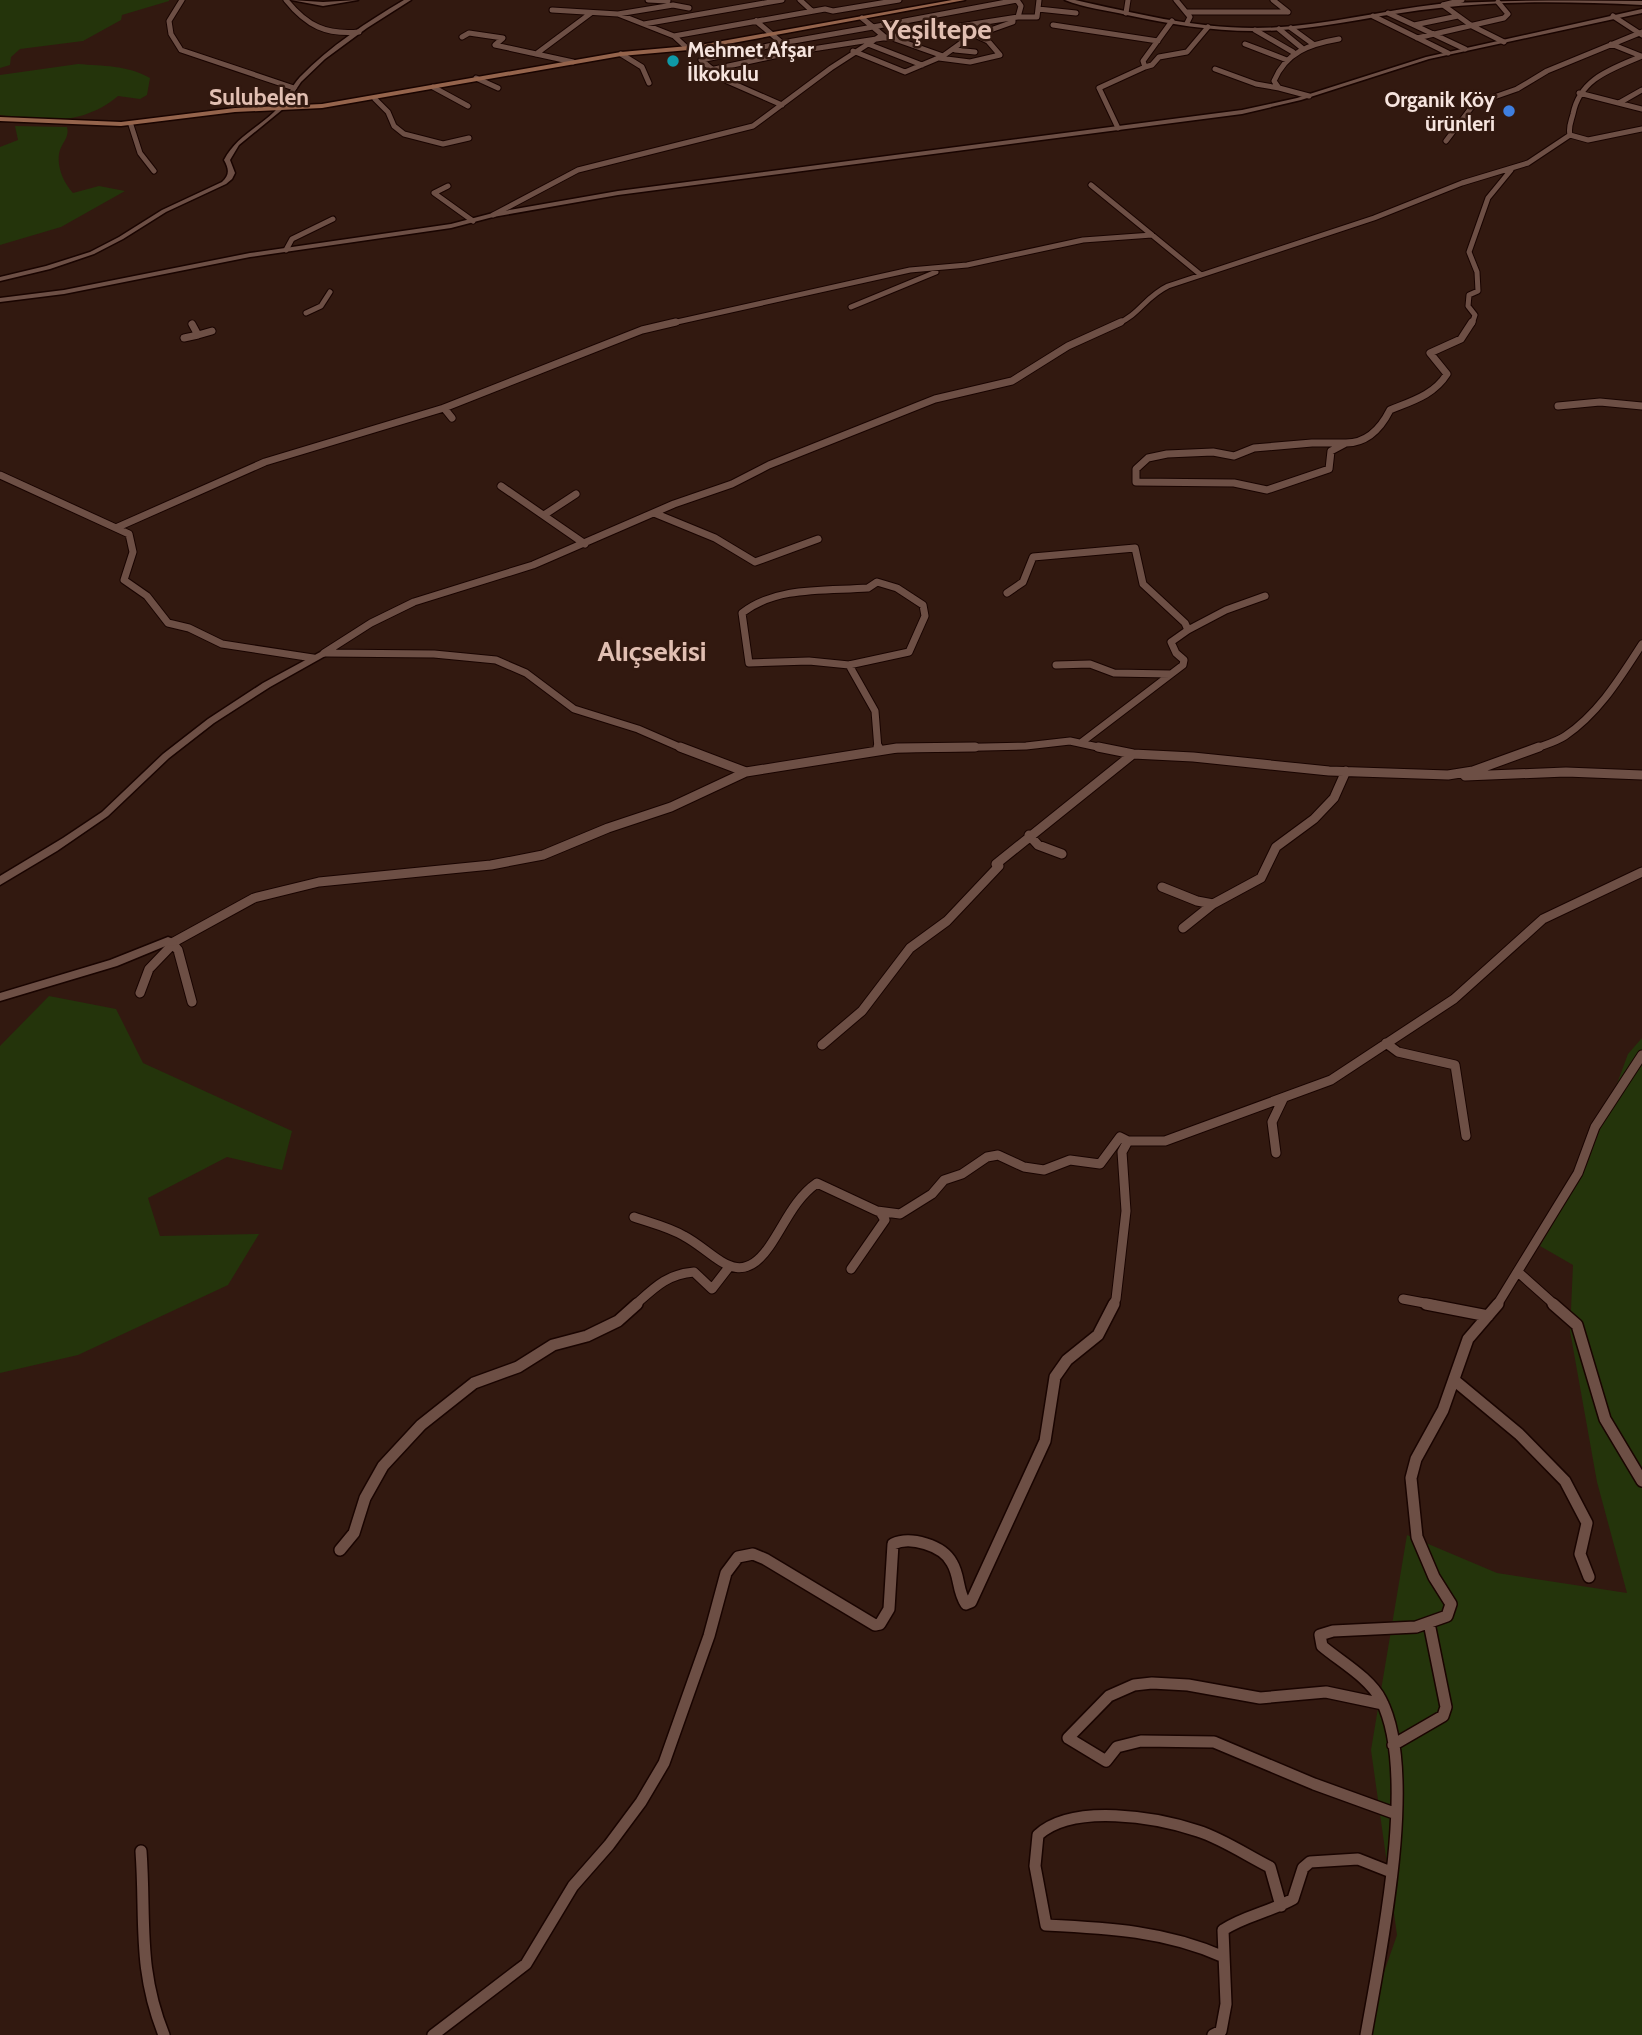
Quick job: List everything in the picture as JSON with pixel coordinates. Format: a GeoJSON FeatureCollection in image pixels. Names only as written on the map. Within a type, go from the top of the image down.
{"type":"FeatureCollection","features":[{"type":"Feature","properties":{"kind":"main road"},"geometry":{"type":"LineString","coordinates":[[0,120],[131,125],[222,112],[313,109],[476,78],[621,54],[687,48],[959,0]]}},
{"type":"Feature","properties":{"kind":"main road"},"geometry":{"type":"LineString","coordinates":[[72,124],[132,123],[234,110],[280,110]]}},
{"type":"Feature","properties":{"kind":"street"},"geometry":{"type":"LineString","coordinates":[[182,0],[169,20],[171,34],[181,50],[195,57],[244,69],[294,88]]}},
{"type":"Feature","properties":{"kind":"street"},"geometry":{"type":"LineString","coordinates":[[286,0],[302,20],[332,35],[359,32]]}},
{"type":"Feature","properties":{"kind":"street"},"geometry":{"type":"LineString","coordinates":[[297,0],[323,4],[355,0]]}},
{"type":"Feature","properties":{"kind":"street"},"geometry":{"type":"LineString","coordinates":[[0,279],[48,268],[92,253],[121,239],[164,211],[225,184],[231,178],[233,170],[227,160],[231,150],[280,110],[294,88],[359,32],[408,0]]}},
{"type":"Feature","properties":{"kind":"street"},"geometry":{"type":"LineString","coordinates":[[648,0],[676,0]]}},
{"type":"Feature","properties":{"kind":"street"},"geometry":{"type":"LineString","coordinates":[[645,24],[782,0]]}},
{"type":"Feature","properties":{"kind":"street"},"geometry":{"type":"LineString","coordinates":[[800,0],[812,11]]}},
{"type":"Feature","properties":{"kind":"street"},"geometry":{"type":"LineString","coordinates":[[834,11],[899,0]]}},
{"type":"Feature","properties":{"kind":"street"},"geometry":{"type":"LineString","coordinates":[[959,0],[968,10]]}},
{"type":"Feature","properties":{"kind":"street"},"geometry":{"type":"LineString","coordinates":[[782,106],[768,102],[710,70],[701,60],[1017,0],[1021,10],[1009,25],[975,35],[955,50],[905,72],[843,44]]}},
{"type":"Feature","properties":{"kind":"street"},"geometry":{"type":"LineString","coordinates":[[710,70],[843,44],[1015,18],[1035,18],[1039,0]]}},
{"type":"Feature","properties":{"kind":"street"},"geometry":{"type":"LineString","coordinates":[[1068,0],[1208,27],[1255,30],[1291,28],[1443,5],[1565,0],[1642,3]]}},
{"type":"Feature","properties":{"kind":"street"},"geometry":{"type":"LineString","coordinates":[[1126,13],[1128,0]]}},
{"type":"Feature","properties":{"kind":"street"},"geometry":{"type":"LineString","coordinates":[[1177,0],[1190,17],[1187,23]]}},
{"type":"Feature","properties":{"kind":"street"},"geometry":{"type":"LineString","coordinates":[[1187,12],[1287,12],[1273,0]]}},
{"type":"Feature","properties":{"kind":"street"},"geometry":{"type":"LineString","coordinates":[[1443,5],[1462,0]]}},
{"type":"Feature","properties":{"kind":"street"},"geometry":{"type":"LineString","coordinates":[[1417,38],[1507,16],[1507,12],[1498,2]]}},
{"type":"Feature","properties":{"kind":"street"},"geometry":{"type":"LineString","coordinates":[[1067,27],[1082,3]]}},
{"type":"Feature","properties":{"kind":"street"},"geometry":{"type":"LineString","coordinates":[[552,10],[618,14],[673,5],[689,8]]}},
{"type":"Feature","properties":{"kind":"street"},"geometry":{"type":"LineString","coordinates":[[1443,5],[1472,26],[1504,42]]}},
{"type":"Feature","properties":{"kind":"street"},"geometry":{"type":"LineString","coordinates":[[674,36],[825,9],[849,20]]}},
{"type":"Feature","properties":{"kind":"street"},"geometry":{"type":"LineString","coordinates":[[1038,9],[1076,13]]}},
{"type":"Feature","properties":{"kind":"street"},"geometry":{"type":"LineString","coordinates":[[0,300],[64,292],[286,250],[398,235],[493,215],[683,184],[1242,112],[1309,96],[1448,52],[1642,11]]}},
{"type":"Feature","properties":{"kind":"street"},"geometry":{"type":"LineString","coordinates":[[536,54],[591,13]]}},
{"type":"Feature","properties":{"kind":"street"},"geometry":{"type":"LineString","coordinates":[[1388,13],[1465,49]]}},
{"type":"Feature","properties":{"kind":"street"},"geometry":{"type":"LineString","coordinates":[[618,14],[674,36],[687,48]]}},
{"type":"Feature","properties":{"kind":"street"},"geometry":{"type":"LineString","coordinates":[[704,15],[720,28]]}},
{"type":"Feature","properties":{"kind":"street"},"geometry":{"type":"LineString","coordinates":[[1373,16],[1448,52]]}},
{"type":"Feature","properties":{"kind":"street"},"geometry":{"type":"LineString","coordinates":[[1414,25],[1458,16]]}},
{"type":"Feature","properties":{"kind":"street"},"geometry":{"type":"LineString","coordinates":[[1613,16],[1641,33]]}},
{"type":"Feature","properties":{"kind":"street"},"geometry":{"type":"LineString","coordinates":[[862,18],[887,37],[941,57],[965,61],[1000,55],[988,41],[975,35]]}},
{"type":"Feature","properties":{"kind":"street"},"geometry":{"type":"LineString","coordinates":[[756,21],[793,52]]}},
{"type":"Feature","properties":{"kind":"street"},"geometry":{"type":"LineString","coordinates":[[1145,67],[1143,61],[1172,21]]}},
{"type":"Feature","properties":{"kind":"street"},"geometry":{"type":"LineString","coordinates":[[1053,25],[1158,41]]}},
{"type":"Feature","properties":{"kind":"street"},"geometry":{"type":"LineString","coordinates":[[1118,128],[1099,88],[1152,65],[1159,57],[1187,52],[1208,27]]}},
{"type":"Feature","properties":{"kind":"street"},"geometry":{"type":"LineString","coordinates":[[1291,28],[1313,44]]}},
{"type":"Feature","properties":{"kind":"street"},"geometry":{"type":"LineString","coordinates":[[1279,29],[1302,48]]}},
{"type":"Feature","properties":{"kind":"street"},"geometry":{"type":"LineString","coordinates":[[939,30],[965,41]]}},
{"type":"Feature","properties":{"kind":"street"},"geometry":{"type":"LineString","coordinates":[[1255,30],[1276,45],[1293,52]]}},
{"type":"Feature","properties":{"kind":"street"},"geometry":{"type":"LineString","coordinates":[[462,37],[469,33],[503,38],[495,45],[573,62]]}},
{"type":"Feature","properties":{"kind":"street"},"geometry":{"type":"LineString","coordinates":[[1447,141],[1474,104],[1517,89],[1547,71],[1641,33]]}},
{"type":"Feature","properties":{"kind":"street"},"geometry":{"type":"LineString","coordinates":[[493,215],[578,170],[753,127],[876,39]]}},
{"type":"Feature","properties":{"kind":"street"},"geometry":{"type":"LineString","coordinates":[[1279,88],[1274,81],[1293,52],[1313,44],[1339,39]]}},
{"type":"Feature","properties":{"kind":"street"},"geometry":{"type":"LineString","coordinates":[[868,44],[923,65]]}},
{"type":"Feature","properties":{"kind":"street"},"geometry":{"type":"LineString","coordinates":[[1245,44],[1287,60]]}},
{"type":"Feature","properties":{"kind":"street"},"geometry":{"type":"LineString","coordinates":[[1611,44],[1641,56]]}},
{"type":"Feature","properties":{"kind":"street"},"geometry":{"type":"LineString","coordinates":[[955,50],[975,52]]}},
{"type":"Feature","properties":{"kind":"street"},"geometry":{"type":"LineString","coordinates":[[621,54],[642,67],[649,83]]}},
{"type":"Feature","properties":{"kind":"street"},"geometry":{"type":"LineString","coordinates":[[1570,135],[1568,128],[1579,93],[1589,82],[1641,56]]}},
{"type":"Feature","properties":{"kind":"street"},"geometry":{"type":"LineString","coordinates":[[1215,69],[1256,84],[1309,96]]}},
{"type":"Feature","properties":{"kind":"street"},"geometry":{"type":"LineString","coordinates":[[476,78],[498,88]]}},
{"type":"Feature","properties":{"kind":"street"},"geometry":{"type":"LineString","coordinates":[[433,87],[468,106]]}},
{"type":"Feature","properties":{"kind":"street"},"geometry":{"type":"LineString","coordinates":[[1619,103],[1642,90]]}},
{"type":"Feature","properties":{"kind":"street"},"geometry":{"type":"LineString","coordinates":[[1579,93],[1642,109]]}},
{"type":"Feature","properties":{"kind":"street"},"geometry":{"type":"LineString","coordinates":[[371,99],[388,112],[398,131],[404,134],[443,144],[470,138]]}},
{"type":"Feature","properties":{"kind":"street"},"geometry":{"type":"LineString","coordinates":[[131,125],[141,153],[154,171]]}},
{"type":"Feature","properties":{"kind":"street"},"geometry":{"type":"LineString","coordinates":[[1570,135],[1588,141],[1642,129]]}},
{"type":"Feature","properties":{"kind":"street"},"geometry":{"type":"LineString","coordinates":[[0,881],[105,814],[173,749],[278,676],[324,653],[371,623],[414,602],[533,565],[654,513],[732,484],[769,465],[935,399],[1013,381],[1068,346],[1136,314],[1150,295],[1201,275],[1374,218],[1462,183],[1512,169],[1548,152],[1570,135]]}},
{"type":"Feature","properties":{"kind":"street"},"geometry":{"type":"LineString","coordinates":[[1346,443],[1331,451],[1329,470],[1268,490],[1234,483],[1136,482],[1136,469],[1148,458],[1167,454],[1213,452],[1234,456],[1254,448],[1312,443],[1346,443],[1357,443],[1381,428],[1390,410],[1442,385],[1447,374],[1430,354],[1433,350],[1451,345],[1464,337],[1472,327],[1475,315],[1468,306],[1469,295],[1478,290],[1477,272],[1469,252],[1480,213],[1488,198],[1512,169]]}},
{"type":"Feature","properties":{"kind":"street"},"geometry":{"type":"LineString","coordinates":[[1091,185],[1201,275]]}},
{"type":"Feature","properties":{"kind":"street"},"geometry":{"type":"LineString","coordinates":[[448,186],[434,193],[473,221]]}},
{"type":"Feature","properties":{"kind":"street"},"geometry":{"type":"LineString","coordinates":[[286,250],[292,239],[333,219]]}},
{"type":"Feature","properties":{"kind":"street"},"geometry":{"type":"LineString","coordinates":[[851,307],[941,270],[1058,244],[1152,235]]}},
{"type":"Feature","properties":{"kind":"street"},"geometry":{"type":"LineString","coordinates":[[118,527],[265,462],[444,408],[642,330],[910,270],[941,270]]}},
{"type":"Feature","properties":{"kind":"street"},"geometry":{"type":"LineString","coordinates":[[306,313],[316,311],[327,303],[330,292]]}},
{"type":"Feature","properties":{"kind":"street"},"geometry":{"type":"LineString","coordinates":[[192,324],[198,335]]}},
{"type":"Feature","properties":{"kind":"street"},"geometry":{"type":"LineString","coordinates":[[184,338],[212,331]]}},
{"type":"Feature","properties":{"kind":"street"},"geometry":{"type":"LineString","coordinates":[[1558,406],[1593,401],[1642,406]]}},
{"type":"Feature","properties":{"kind":"street"},"geometry":{"type":"LineString","coordinates":[[444,408],[452,418]]}},
{"type":"Feature","properties":{"kind":"street"},"geometry":{"type":"LineString","coordinates":[[0,475],[118,527],[134,541],[134,550],[124,580],[147,596],[167,623],[189,628],[222,644],[313,658]]}},
{"type":"Feature","properties":{"kind":"street"},"geometry":{"type":"LineString","coordinates":[[501,486],[585,544]]}},
{"type":"Feature","properties":{"kind":"street"},"geometry":{"type":"LineString","coordinates":[[544,515],[576,494]]}},
{"type":"Feature","properties":{"kind":"street"},"geometry":{"type":"LineString","coordinates":[[654,513],[715,538],[755,562],[818,539]]}},
{"type":"Feature","properties":{"kind":"street"},"geometry":{"type":"LineString","coordinates":[[1007,593],[1015,591],[1028,575],[1028,562],[1033,557],[1135,548],[1143,584],[1180,617],[1188,630]]}},
{"type":"Feature","properties":{"kind":"street"},"geometry":{"type":"LineString","coordinates":[[877,582],[897,588],[923,605],[925,616],[909,652],[849,665],[809,661],[749,663],[742,613],[751,603],[770,598],[868,588],[877,582]]}},
{"type":"Feature","properties":{"kind":"street"},"geometry":{"type":"LineString","coordinates":[[1082,742],[1184,662],[1171,642],[1226,610],[1265,596]]}},
{"type":"Feature","properties":{"kind":"street"},"geometry":{"type":"LineString","coordinates":[[1448,775],[1473,771],[1563,738],[1586,719],[1610,693],[1642,644]]}},
{"type":"Feature","properties":{"kind":"street"},"geometry":{"type":"LineString","coordinates":[[324,653],[434,654],[496,660],[526,673],[574,709],[638,729],[746,772]]}},
{"type":"Feature","properties":{"kind":"street"},"geometry":{"type":"LineString","coordinates":[[1056,665],[1090,664],[1114,673],[1170,674]]}},
{"type":"Feature","properties":{"kind":"street"},"geometry":{"type":"LineString","coordinates":[[849,665],[875,711],[878,750]]}},
{"type":"Feature","properties":{"kind":"street"},"geometry":{"type":"LineString","coordinates":[[140,993],[149,969],[173,944],[254,898],[318,882],[491,865],[543,855],[608,828],[671,807],[746,772],[878,750],[1082,742],[1133,754],[1346,771],[1487,777],[1566,772],[1642,775]]}},
{"type":"Feature","properties":{"kind":"street"},"geometry":{"type":"LineString","coordinates":[[822,1045],[862,1011],[910,948],[947,921],[987,882],[999,866],[996,864],[1133,754]]}},
{"type":"Feature","properties":{"kind":"street"},"geometry":{"type":"LineString","coordinates":[[1183,928],[1213,904],[1261,877],[1276,847],[1314,819],[1334,798],[1346,771]]}},
{"type":"Feature","properties":{"kind":"street"},"geometry":{"type":"LineString","coordinates":[[1029,835],[1038,845],[1062,854]]}},
{"type":"Feature","properties":{"kind":"street"},"geometry":{"type":"LineString","coordinates":[[634,1217],[686,1236],[717,1261],[729,1267],[743,1268],[759,1259],[779,1231],[800,1193],[817,1183],[880,1212],[900,1214],[932,1194],[944,1180],[962,1174],[987,1157],[998,1155],[1024,1167],[1044,1171],[1070,1160],[1083,1165],[1096,1165],[1107,1160],[1120,1137],[1128,1141],[1165,1141],[1331,1080],[1454,999],[1543,919],[1642,872]]}},
{"type":"Feature","properties":{"kind":"street"},"geometry":{"type":"LineString","coordinates":[[1162,887],[1197,901],[1213,904]]}},
{"type":"Feature","properties":{"kind":"street"},"geometry":{"type":"LineString","coordinates":[[0,997],[113,963],[157,943],[168,941],[178,950],[192,1002]]}},
{"type":"Feature","properties":{"kind":"street"},"geometry":{"type":"LineString","coordinates":[[1386,1043],[1398,1052],[1455,1065],[1466,1136]]}},
{"type":"Feature","properties":{"kind":"street"},"geometry":{"type":"LineString","coordinates":[[1366,2035],[1391,1872],[1396,1775],[1391,1722],[1380,1698],[1322,1646],[1320,1635],[1333,1631],[1416,1627],[1447,1616],[1451,1604],[1434,1577],[1417,1537],[1411,1478],[1416,1460],[1443,1410],[1468,1339],[1488,1316],[1518,1272],[1577,1173],[1595,1127],[1642,1055]]}},
{"type":"Feature","properties":{"kind":"street"},"geometry":{"type":"LineString","coordinates":[[1276,1153],[1272,1122],[1283,1099]]}},
{"type":"Feature","properties":{"kind":"street"},"geometry":{"type":"LineString","coordinates":[[433,2035],[526,1964],[540,1946],[573,1886],[642,1802],[664,1763],[709,1636],[726,1573],[738,1557],[752,1555],[765,1559],[875,1625],[886,1618],[889,1609],[893,1544],[911,1541],[946,1555],[956,1569],[961,1598],[966,1604],[971,1602],[1045,1441],[1055,1377],[1067,1360],[1098,1335],[1116,1299],[1126,1211],[1122,1152],[1128,1141]]}},
{"type":"Feature","properties":{"kind":"street"},"geometry":{"type":"LineString","coordinates":[[851,1269],[885,1220],[880,1212]]}},
{"type":"Feature","properties":{"kind":"street"},"geometry":{"type":"LineString","coordinates":[[340,1550],[354,1533],[365,1498],[383,1466],[421,1426],[461,1392],[474,1383],[519,1367],[553,1345],[587,1336],[618,1321],[657,1284],[671,1276],[694,1272],[712,1289],[729,1267]]}},
{"type":"Feature","properties":{"kind":"street"},"geometry":{"type":"LineString","coordinates":[[1518,1272],[1577,1325],[1605,1419],[1642,1481]]}},
{"type":"Feature","properties":{"kind":"street"},"geometry":{"type":"LineString","coordinates":[[1403,1299],[1488,1316]]}},
{"type":"Feature","properties":{"kind":"street"},"geometry":{"type":"LineString","coordinates":[[1454,1380],[1519,1434],[1565,1481],[1587,1523],[1578,1554],[1580,1563],[1590,1577]]}},
{"type":"Feature","properties":{"kind":"street"},"geometry":{"type":"LineString","coordinates":[[1393,1745],[1443,1716],[1446,1707],[1429,1623]]}},
{"type":"Feature","properties":{"kind":"street"},"geometry":{"type":"LineString","coordinates":[[1383,1704],[1320,1692],[1264,1698],[1175,1683],[1143,1685],[1118,1690],[1096,1704],[1078,1732],[1068,1738],[1106,1761],[1117,1746],[1141,1741],[1214,1742],[1314,1784],[1394,1813]]}},
{"type":"Feature","properties":{"kind":"street"},"geometry":{"type":"LineString","coordinates":[[1224,1957],[1199,1944],[1163,1933],[1046,1925],[1033,1856],[1036,1837],[1044,1827],[1062,1820],[1097,1816],[1149,1820],[1196,1831],[1270,1867],[1281,1906]]}},
{"type":"Feature","properties":{"kind":"street"},"geometry":{"type":"LineString","coordinates":[[141,1851],[144,1966],[151,2003],[164,2035]]}},
{"type":"Feature","properties":{"kind":"street"},"geometry":{"type":"LineString","coordinates":[[1213,2035],[1221,2031],[1226,2004],[1223,1930],[1234,1923],[1270,1912],[1293,1899],[1303,1868],[1310,1862],[1358,1859],[1391,1872]]}},
{"type":"Feature","properties":{"kind":"green space"},"geometry":{"type":"Polygon","coordinates":[[[0,0],[169,1],[122,15],[121,20],[83,41],[20,49],[11,57],[10,65],[0,68],[0,0]]]}},
{"type":"Feature","properties":{"kind":"green space"},"geometry":{"type":"Polygon","coordinates":[[[78,64],[115,67],[150,78],[147,95],[140,99],[118,96],[77,117],[47,120],[0,115],[0,75],[78,64]]]}},
{"type":"Feature","properties":{"kind":"green space"},"geometry":{"type":"Polygon","coordinates":[[[15,126],[67,127],[59,154],[59,165],[64,180],[73,193],[99,186],[125,191],[61,227],[0,245],[0,147],[18,140],[15,126]]]}},
{"type":"Feature","properties":{"kind":"green space"},"geometry":{"type":"Polygon","coordinates":[[[49,996],[116,1009],[143,1063],[292,1131],[282,1170],[227,1157],[148,1198],[160,1236],[259,1234],[228,1285],[78,1355],[0,1373],[0,1046],[49,996]]]}},
{"type":"Feature","properties":{"kind":"green space"},"geometry":{"type":"Polygon","coordinates":[[[1642,1038],[1642,2035],[1362,2035],[1397,1935],[1371,1750],[1407,1535],[1497,1573],[1627,1593],[1597,1482],[1570,1331],[1573,1265],[1540,1246],[1586,1167],[1628,1054],[1642,1038]]]}},
{"type":"Feature","properties":{"kind":"place","name":"Mehmet Afşar İlkokulu"},"geometry":{"type":"Point","coordinates":[673,61]}},
{"type":"Feature","properties":{"kind":"place","name":"Organik Köy ürünleri"},"geometry":{"type":"Point","coordinates":[1509,111]}},
{"type":"Feature","properties":{"kind":"district","name":"Yeşiltepe"},"geometry":{"type":"Point","coordinates":[937,29]}},
{"type":"Feature","properties":{"kind":"district","name":"Sulubelen"},"geometry":{"type":"Point","coordinates":[259,97]}},
{"type":"Feature","properties":{"kind":"district","name":"Alıçsekisi"},"geometry":{"type":"Point","coordinates":[652,651]}}]}
